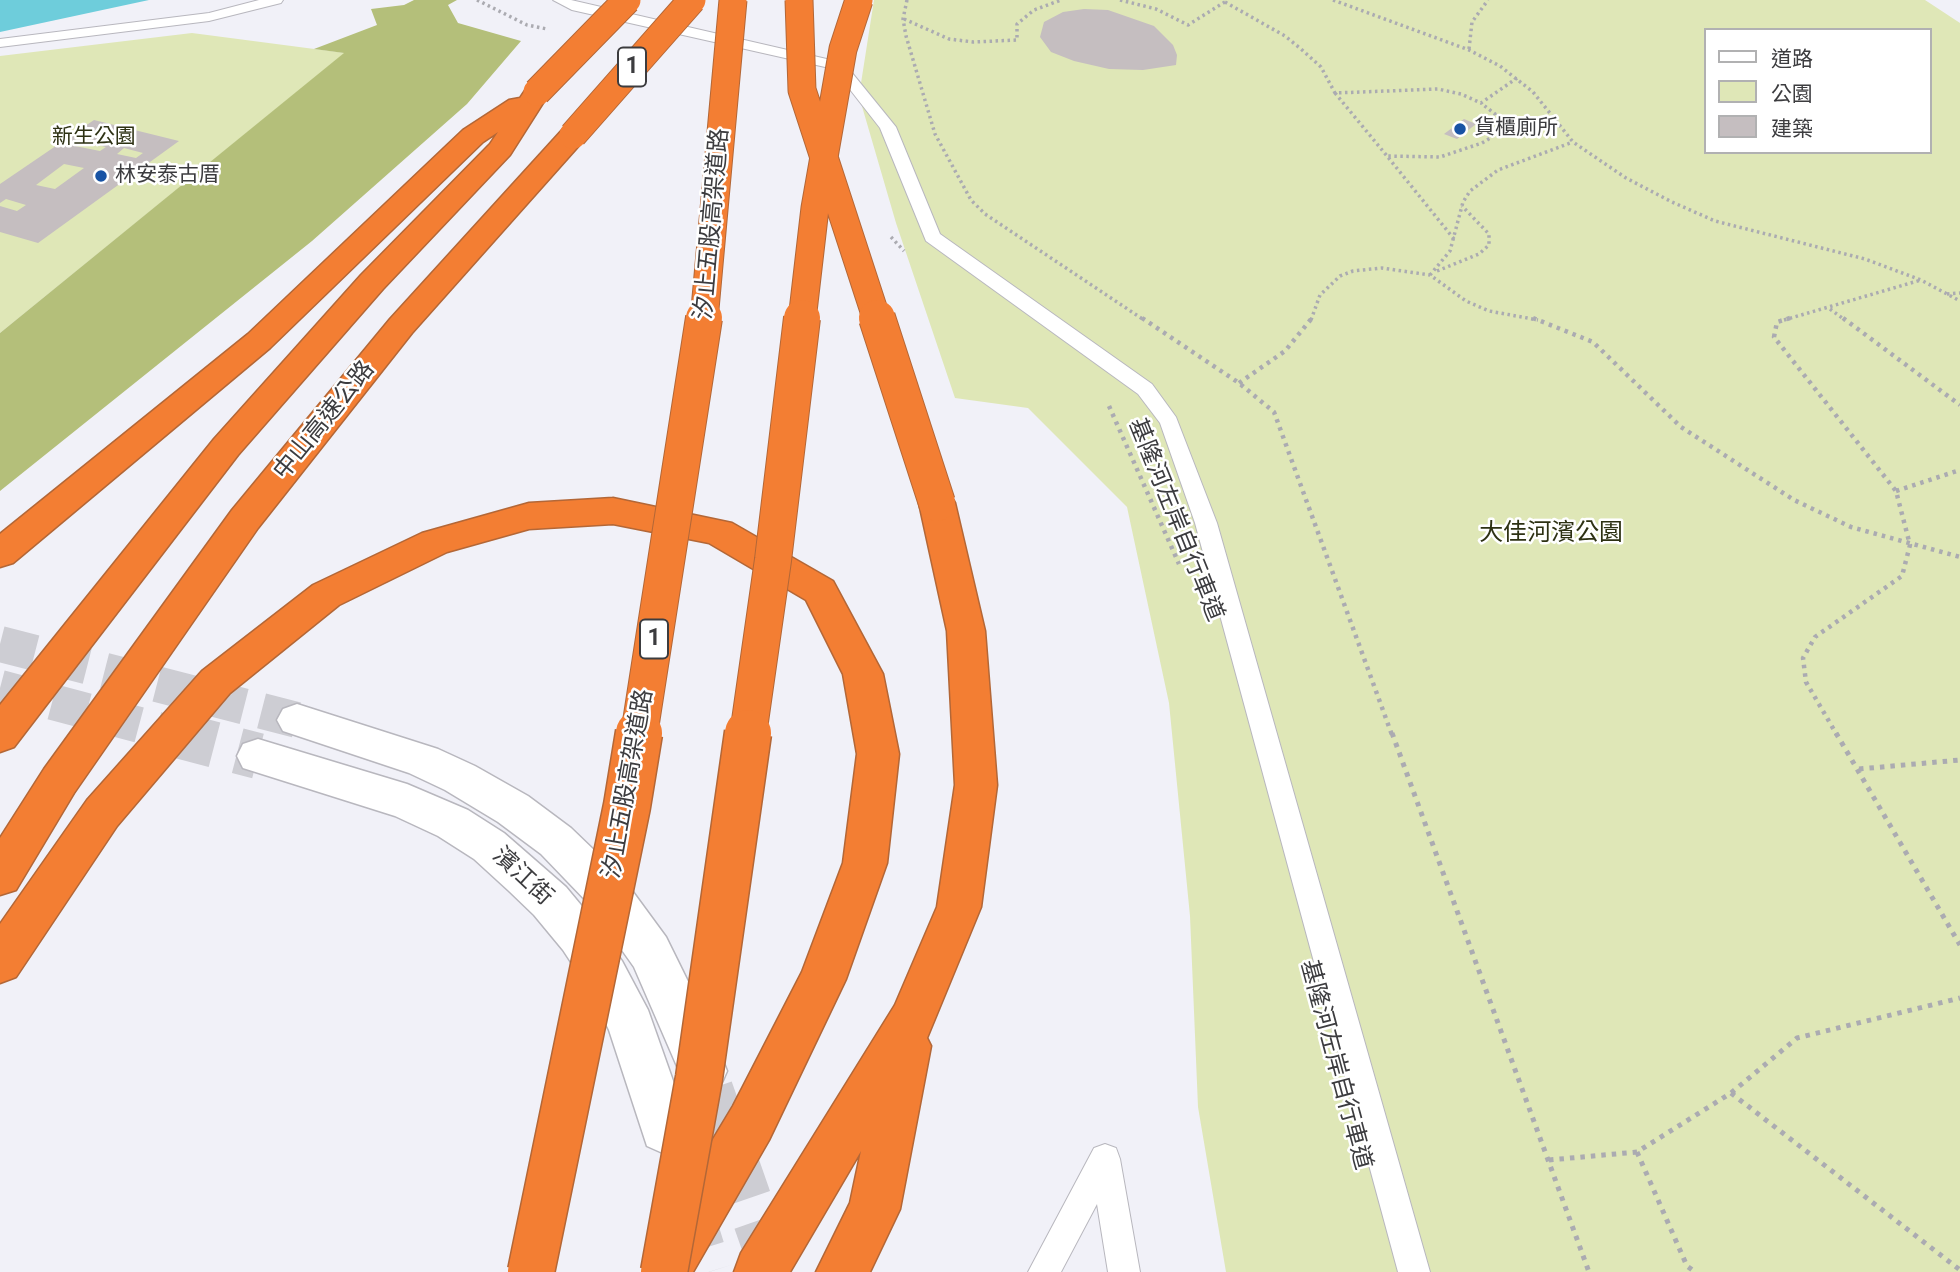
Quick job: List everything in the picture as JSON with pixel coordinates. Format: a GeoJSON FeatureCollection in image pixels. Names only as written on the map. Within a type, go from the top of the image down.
{"type":"FeatureCollection","features":[{"type":"Feature","properties":{"kind":"highway","name":"1"},"geometry":{"type":"LineString","coordinates":[[0,735],[226,447],[372,282],[499,149],[537,92],[626,0]]}},
{"type":"Feature","properties":{"kind":"highway","name":"中山高速公路"},"geometry":{"type":"LineString","coordinates":[[0,876],[59,780],[245,519],[401,326],[692,0]]}},
{"type":"Feature","properties":{"kind":"highway","name":"汐止五股高架道路"},"geometry":{"type":"LineString","coordinates":[[531,1272],[627,806],[700,355],[733,0]]}},
{"type":"Feature","properties":{"kind":"highway"},"geometry":{"type":"LineString","coordinates":[[760,1272],[912,1020],[959,907],[976,785],[966,631],[937,503],[802,90],[799,0]]}},
{"type":"Feature","properties":{"kind":"highway"},"geometry":{"type":"LineString","coordinates":[[664,1272],[699,1078],[754,696],[815,208],[844,50],[859,0]]}},
{"type":"Feature","properties":{"kind":"highway"},"geometry":{"type":"LineString","coordinates":[[0,554],[259,341],[474,136],[537,92]]}},
{"type":"Feature","properties":{"kind":"highway"},"geometry":{"type":"LineString","coordinates":[[0,962],[102,813],[216,682],[326,595],[435,542],[529,516],[613,511],[719,532],[820,591],[863,674],[878,754],[865,863],[823,979],[751,1123],[664,1272]]}},
{"type":"Feature","properties":{"kind":"highway"},"geometry":{"type":"LineString","coordinates":[[842,1272],[874,1209],[912,1020]]}},
{"type":"Feature","properties":{"kind":"main road","name":"濱江街"},"geometry":{"type":"LineString","coordinates":[[297,720],[423,761],[460,778],[513,809],[556,841],[606,891],[650,952],[689,1034],[710,1089]]}},
{"type":"Feature","properties":{"kind":"main road","name":"濱江街"},"geometry":{"type":"LineString","coordinates":[[258,756],[407,802],[453,823],[480,840],[525,877],[550,901],[579,936],[606,976],[631,1026],[665,1129]]}},
{"type":"Feature","properties":{"kind":"lane"},"geometry":{"type":"LineString","coordinates":[[0,43],[209,17],[276,0]]}},
{"type":"Feature","properties":{"kind":"lane"},"geometry":{"type":"LineString","coordinates":[[560,0],[572,6],[839,66],[888,127],[932,237],[1146,389],[1170,422],[1206,523],[1414,1272]]}},
{"type":"Feature","properties":{"kind":"lane"},"geometry":{"type":"LineString","coordinates":[[1044,1272],[1105,1159],[1124,1272]]}},
{"type":"Feature","properties":{"kind":"path"},"geometry":{"type":"LineString","coordinates":[[477,0],[527,25],[552,30]]}},
{"type":"Feature","properties":{"kind":"path"},"geometry":{"type":"LineString","coordinates":[[907,0],[903,19],[935,134],[971,200],[985,214],[1239,383],[1275,412],[1589,1272]]}},
{"type":"Feature","properties":{"kind":"path"},"geometry":{"type":"LineString","coordinates":[[903,19],[949,39],[973,42],[1017,40],[1017,24],[1034,10],[1061,0]]}},
{"type":"Feature","properties":{"kind":"path"},"geometry":{"type":"LineString","coordinates":[[1120,0],[1156,9],[1188,25],[1226,1],[1285,36],[1321,67],[1335,93],[1454,239]]}},
{"type":"Feature","properties":{"kind":"path"},"geometry":{"type":"LineString","coordinates":[[1333,0],[1469,50],[1517,78],[1533,92],[1573,142],[1626,178],[1672,202],[1715,220],[1865,259],[1921,280],[1960,302]]}},
{"type":"Feature","properties":{"kind":"path"},"geometry":{"type":"LineString","coordinates":[[1469,50],[1472,22],[1488,0]]}},
{"type":"Feature","properties":{"kind":"path"},"geometry":{"type":"LineString","coordinates":[[1481,103],[1517,78]]}},
{"type":"Feature","properties":{"kind":"path"},"geometry":{"type":"LineString","coordinates":[[1335,93],[1438,89],[1461,94],[1481,103],[1495,114],[1499,125],[1492,137],[1482,143],[1440,157],[1387,156]]}},
{"type":"Feature","properties":{"kind":"path"},"geometry":{"type":"LineString","coordinates":[[1430,275],[1443,263],[1454,239],[1462,206],[1470,191],[1497,170],[1573,142]]}},
{"type":"Feature","properties":{"kind":"path"},"geometry":{"type":"LineString","coordinates":[[1430,275],[1454,262],[1479,254],[1489,245],[1489,234],[1462,206]]}},
{"type":"Feature","properties":{"kind":"path"},"geometry":{"type":"LineString","coordinates":[[884,229],[912,257]]}},
{"type":"Feature","properties":{"kind":"path"},"geometry":{"type":"LineString","coordinates":[[1239,383],[1285,351],[1311,321],[1320,295],[1340,275],[1361,269],[1382,268],[1430,275],[1466,301],[1489,311],[1527,317],[1575,333],[1592,342],[1681,427],[1757,478],[1851,527],[1960,557]]}},
{"type":"Feature","properties":{"kind":"path"},"geometry":{"type":"LineString","coordinates":[[1921,280],[1777,322],[1774,337],[1896,491],[1910,545],[1902,576],[1815,637],[1803,658],[1806,682],[1960,945]]}},
{"type":"Feature","properties":{"kind":"path"},"geometry":{"type":"LineString","coordinates":[[1946,294],[1960,293]]}},
{"type":"Feature","properties":{"kind":"path"},"geometry":{"type":"LineString","coordinates":[[1829,309],[1960,405]]}},
{"type":"Feature","properties":{"kind":"path","name":"基隆河左岸自行車道"},"geometry":{"type":"LineString","coordinates":[[1100,399],[1111,407],[1182,572]]}},
{"type":"Feature","properties":{"kind":"path"},"geometry":{"type":"LineString","coordinates":[[1896,491],[1960,470]]}},
{"type":"Feature","properties":{"kind":"path"},"geometry":{"type":"LineString","coordinates":[[1858,769],[1960,760]]}},
{"type":"Feature","properties":{"kind":"path"},"geometry":{"type":"LineString","coordinates":[[1549,1160],[1637,1152],[1731,1093],[1797,1038],[1960,998]]}},
{"type":"Feature","properties":{"kind":"path"},"geometry":{"type":"LineString","coordinates":[[1731,1093],[1960,1270]]}},
{"type":"Feature","properties":{"kind":"path"},"geometry":{"type":"LineString","coordinates":[[1637,1152],[1687,1266],[1695,1272]]}},
{"type":"Feature","properties":{"kind":"green space"},"geometry":{"type":"Polygon","coordinates":[[[414,0],[457,0],[448,5],[458,23],[521,41],[467,104],[312,241],[0,491],[0,333],[344,53],[314,49],[377,25],[371,9],[404,5],[414,0]]]}},
{"type":"Feature","properties":{"kind":"green space","name":"大佳河濱公園"},"geometry":{"type":"Polygon","coordinates":[[[874,0],[1925,0],[1960,23],[1960,1272],[1226,1272],[1198,1107],[1190,916],[1169,703],[1127,507],[1028,408],[955,398],[896,223],[859,96],[874,0]]]}},
{"type":"Feature","properties":{"kind":"green space","name":"新生公園"},"geometry":{"type":"Polygon","coordinates":[[[192,33],[345,53],[0,333],[0,56],[192,33]]]}},
{"type":"Feature","properties":{"kind":"water"},"geometry":{"type":"Polygon","coordinates":[[[0,0],[149,0],[0,32],[0,0]]]}},
{"type":"Feature","properties":{"kind":"building"},"geometry":{"type":"Polygon","coordinates":[[[1108,10],[1154,26],[1173,45],[1177,55],[1176,65],[1143,70],[1109,69],[1074,61],[1051,52],[1040,37],[1044,22],[1063,12],[1108,10]]]}},
{"type":"Feature","properties":{"kind":"building","name":"貨櫃廁所"},"geometry":{"type":"Polygon","coordinates":[[[1464,119],[1476,124],[1457,139],[1444,134],[1464,119]]]}},
{"type":"Feature","properties":{"kind":"building","name":"林安泰古厝"},"geometry":{"type":"Polygon","coordinates":[[[94,120],[179,141],[38,243],[0,232],[0,206],[17,211],[26,205],[6,199],[0,203],[0,184],[94,120]],[[82,141],[75,146],[100,151],[106,147],[82,141]],[[124,148],[117,154],[136,158],[143,153],[124,148]],[[64,164],[36,185],[55,189],[84,168],[64,164]]]}},
{"type":"Feature","properties":{"kind":"tunnel"},"geometry":{"type":"LineString","coordinates":[[0,644],[297,720]]}},
{"type":"Feature","properties":{"kind":"tunnel"},"geometry":{"type":"LineString","coordinates":[[0,688],[177,735]]}},
{"type":"Feature","properties":{"kind":"tunnel"},"geometry":{"type":"LineString","coordinates":[[170,733],[258,756]]}},
{"type":"Feature","properties":{"kind":"tunnel"},"geometry":{"type":"LineString","coordinates":[[710,1089],[774,1272]]}},
{"type":"Feature","properties":{"kind":"tunnel"},"geometry":{"type":"LineString","coordinates":[[688,1205],[709,1272]]}},
{"type":"Feature","properties":{"kind":"place","name":"貨櫃廁所"},"geometry":{"type":"Point","coordinates":[1460,129]}},
{"type":"Feature","properties":{"kind":"place","name":"林安泰古厝"},"geometry":{"type":"Point","coordinates":[101,176]}}]}
